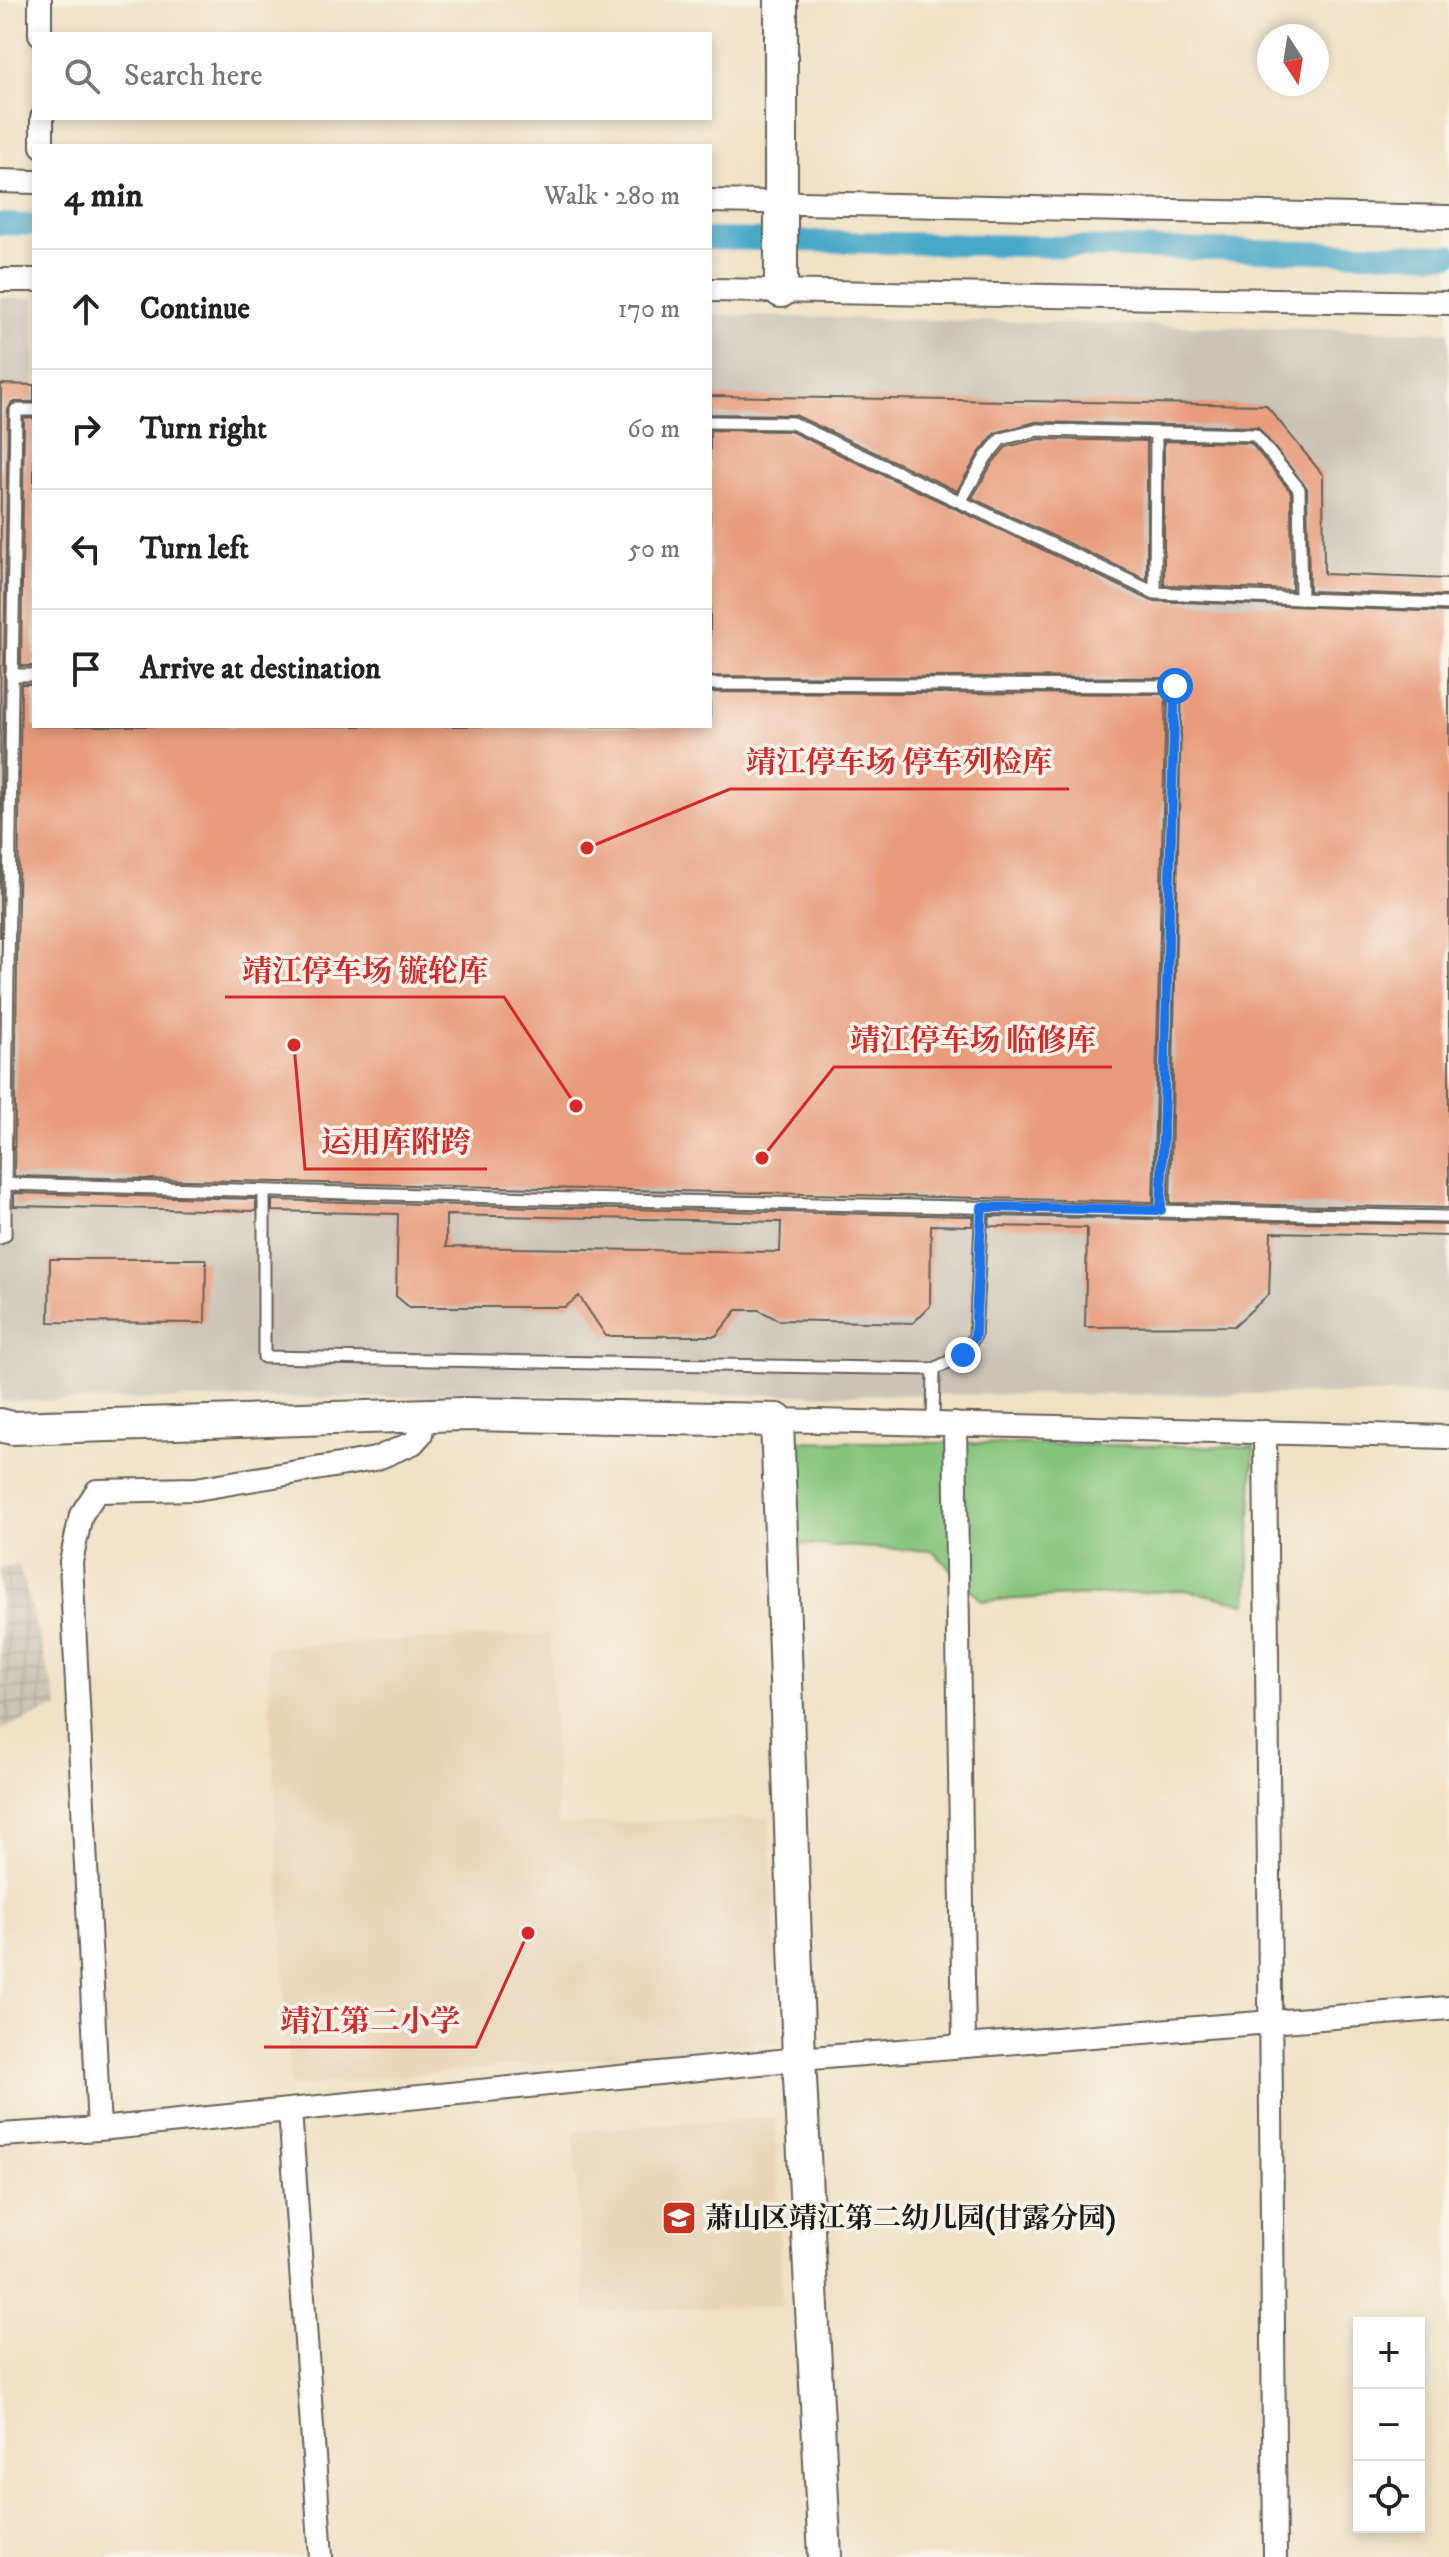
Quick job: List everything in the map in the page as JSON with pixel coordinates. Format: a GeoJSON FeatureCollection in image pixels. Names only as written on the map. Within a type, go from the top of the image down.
{"type":"FeatureCollection","features":[{"type":"Feature","properties":{"kind":"main road"},"geometry":{"type":"LineString","coordinates":[[781,0],[781,291]]}},
{"type":"Feature","properties":{"kind":"main road"},"geometry":{"type":"LineString","coordinates":[[0,1425],[12,1428],[425,1415],[777,1420],[799,2059],[825,2557]]}},
{"type":"Feature","properties":{"kind":"street"},"geometry":{"type":"LineString","coordinates":[[40,0],[40,32]]}},
{"type":"Feature","properties":{"kind":"street"},"geometry":{"type":"LineString","coordinates":[[42,120],[42,144]]}},
{"type":"Feature","properties":{"kind":"street"},"geometry":{"type":"LineString","coordinates":[[0,181],[32,182]]}},
{"type":"Feature","properties":{"kind":"street"},"geometry":{"type":"LineString","coordinates":[[712,201],[1449,217]]}},
{"type":"Feature","properties":{"kind":"street"},"geometry":{"type":"LineString","coordinates":[[0,280],[32,280]]}},
{"type":"Feature","properties":{"kind":"street"},"geometry":{"type":"LineString","coordinates":[[712,290],[1449,303]]}},
{"type":"Feature","properties":{"kind":"street"},"geometry":{"type":"LineString","coordinates":[[99,2129],[71,1562],[81,1515],[97,1491],[196,1489],[375,1459],[413,1443],[421,1434],[425,1415]]}},
{"type":"Feature","properties":{"kind":"street"},"geometry":{"type":"LineString","coordinates":[[777,1420],[1449,1437]]}},
{"type":"Feature","properties":{"kind":"street"},"geometry":{"type":"LineString","coordinates":[[944,1424],[964,2046]]}},
{"type":"Feature","properties":{"kind":"street"},"geometry":{"type":"LineString","coordinates":[[1265,1432],[1275,2557]]}},
{"type":"Feature","properties":{"kind":"street"},"geometry":{"type":"LineString","coordinates":[[0,2135],[99,2129],[799,2059],[1449,2008]]}},
{"type":"Feature","properties":{"kind":"street"},"geometry":{"type":"LineString","coordinates":[[290,2110],[321,2557]]}},
{"type":"Feature","properties":{"kind":"lane"},"geometry":{"type":"LineString","coordinates":[[0,1238],[5,1235],[16,410],[32,410]]}},
{"type":"Feature","properties":{"kind":"lane"},"geometry":{"type":"LineString","coordinates":[[712,422],[792,423],[1155,593],[1449,604]]}},
{"type":"Feature","properties":{"kind":"lane"},"geometry":{"type":"LineString","coordinates":[[960,502],[986,457],[1001,439],[1038,430],[1255,435],[1299,489],[1301,599]]}},
{"type":"Feature","properties":{"kind":"lane"},"geometry":{"type":"LineString","coordinates":[[1155,593],[1156,433]]}},
{"type":"Feature","properties":{"kind":"lane"},"geometry":{"type":"LineString","coordinates":[[11,675],[32,675]]}},
{"type":"Feature","properties":{"kind":"lane"},"geometry":{"type":"LineString","coordinates":[[712,684],[1175,686],[1161,1210]]}},
{"type":"Feature","properties":{"kind":"lane"},"geometry":{"type":"LineString","coordinates":[[5,1184],[1449,1217]]}},
{"type":"Feature","properties":{"kind":"lane"},"geometry":{"type":"LineString","coordinates":[[264,1191],[264,1357],[934,1369],[963,1355],[975,1336],[982,1207]]}},
{"type":"Feature","properties":{"kind":"lane"},"geometry":{"type":"LineString","coordinates":[[934,1369],[944,1424]]}},
{"type":"Feature","properties":{"kind":"shaded area"},"geometry":{"type":"Polygon","coordinates":[[[0,298],[32,299],[32,728],[712,728],[712,315],[1449,332],[1449,1394],[585,1395],[0,1401],[0,298]]]}},
{"type":"Feature","properties":{"kind":"shaded area"},"geometry":{"type":"Polygon","coordinates":[[[19,1565],[58,1707],[0,1730],[0,1569],[19,1565]]]}},
{"type":"Feature","properties":{"kind":"shaded area"},"geometry":{"type":"Polygon","coordinates":[[[550,1634],[558,1825],[769,1817],[780,2041],[290,2087],[267,1647],[550,1634]]]}},
{"type":"Feature","properties":{"kind":"shaded area","name":"萧山区靖江第二幼儿园(甘露分园)"},"geometry":{"type":"Polygon","coordinates":[[[775,2117],[782,2306],[585,2312],[574,2131],[775,2117]]]}},
{"type":"Feature","properties":{"kind":"green space"},"geometry":{"type":"Polygon","coordinates":[[[793,1441],[1254,1447],[1247,1604],[1186,1590],[982,1601],[933,1551],[799,1544],[793,1441]]]}},
{"type":"Feature","properties":{"kind":"building"},"geometry":{"type":"Polygon","coordinates":[[[1,384],[32,385],[32,402],[12,402],[8,410],[0,938],[1,384]]]}},
{"type":"Feature","properties":{"kind":"building"},"geometry":{"type":"Polygon","coordinates":[[[712,396],[1266,405],[1323,475],[1324,574],[1449,579],[1449,596],[1309,591],[1307,488],[1258,427],[1036,422],[995,433],[979,453],[957,491],[795,415],[712,414],[712,396]]]}},
{"type":"Feature","properties":{"kind":"building"},"geometry":{"type":"Polygon","coordinates":[[[24,418],[32,418],[32,666],[21,666],[24,418]]]}},
{"type":"Feature","properties":{"kind":"building"},"geometry":{"type":"Polygon","coordinates":[[[712,430],[790,431],[1152,601],[1449,612],[1449,1208],[1170,1203],[1182,681],[1175,678],[712,676],[712,430]]]}},
{"type":"Feature","properties":{"kind":"building"},"geometry":{"type":"Polygon","coordinates":[[[1039,439],[1147,441],[1147,580],[972,498],[993,462],[1006,447],[1039,439]]]}},
{"type":"Feature","properties":{"kind":"building"},"geometry":{"type":"Polygon","coordinates":[[[1164,441],[1251,443],[1291,492],[1292,590],[1164,585],[1164,441]]]}},
{"type":"Feature","properties":{"kind":"building"},"geometry":{"type":"Polygon","coordinates":[[[21,684],[32,684],[32,728],[712,728],[712,692],[1166,694],[1153,1202],[14,1176],[21,684]]]}},
{"type":"Feature","properties":{"kind":"building"},"geometry":{"type":"Polygon","coordinates":[[[14,1193],[256,1199],[256,1211],[14,1206],[14,1193]]]}},
{"type":"Feature","properties":{"kind":"building"},"geometry":{"type":"Polygon","coordinates":[[[272,1200],[973,1216],[972,1226],[931,1225],[930,1306],[913,1323],[778,1320],[759,1310],[737,1310],[716,1336],[606,1336],[579,1296],[565,1307],[409,1307],[396,1296],[398,1214],[272,1211],[272,1200]],[[446,1215],[446,1247],[780,1252],[781,1222],[446,1215]]]}},
{"type":"Feature","properties":{"kind":"building"},"geometry":{"type":"Polygon","coordinates":[[[990,1216],[1449,1225],[1449,1236],[1271,1232],[1269,1294],[1234,1326],[1085,1327],[1087,1228],[989,1226],[990,1216]]]}},
{"type":"Feature","properties":{"kind":"building"},"geometry":{"type":"Polygon","coordinates":[[[50,1259],[206,1259],[205,1323],[49,1322],[50,1259]]]}},
{"type":"Feature","properties":{"kind":"waterway"},"geometry":{"type":"LineString","coordinates":[[0,224],[32,225]]}},
{"type":"Feature","properties":{"kind":"waterway"},"geometry":{"type":"LineString","coordinates":[[712,239],[764,240]]}},
{"type":"Feature","properties":{"kind":"waterway"},"geometry":{"type":"LineString","coordinates":[[801,241],[1449,255]]}},
{"type":"Feature","properties":{"kind":"place","name":"靖江停车场 停车列检库"},"geometry":{"type":"Point","coordinates":[587,848]}},
{"type":"Feature","properties":{"kind":"place","name":"运用库附跨"},"geometry":{"type":"Point","coordinates":[294,1045]}},
{"type":"Feature","properties":{"kind":"place","name":"靖江停车场 镟轮库"},"geometry":{"type":"Point","coordinates":[576,1106]}},
{"type":"Feature","properties":{"kind":"place","name":"靖江停车场 临修库"},"geometry":{"type":"Point","coordinates":[762,1158]}},
{"type":"Feature","properties":{"kind":"place","name":"靖江第二小学"},"geometry":{"type":"Point","coordinates":[528,1933]}},
{"type":"Feature","properties":{"kind":"place","name":"萧山区靖江第二幼儿园(甘露分园)"},"geometry":{"type":"Point","coordinates":[679,2218]}},
{"type":"Feature","properties":{"kind":"route"},"geometry":{"type":"LineString","coordinates":[[963,1355],[975,1336],[982,1207],[1161,1210],[1175,686]]}}]}
